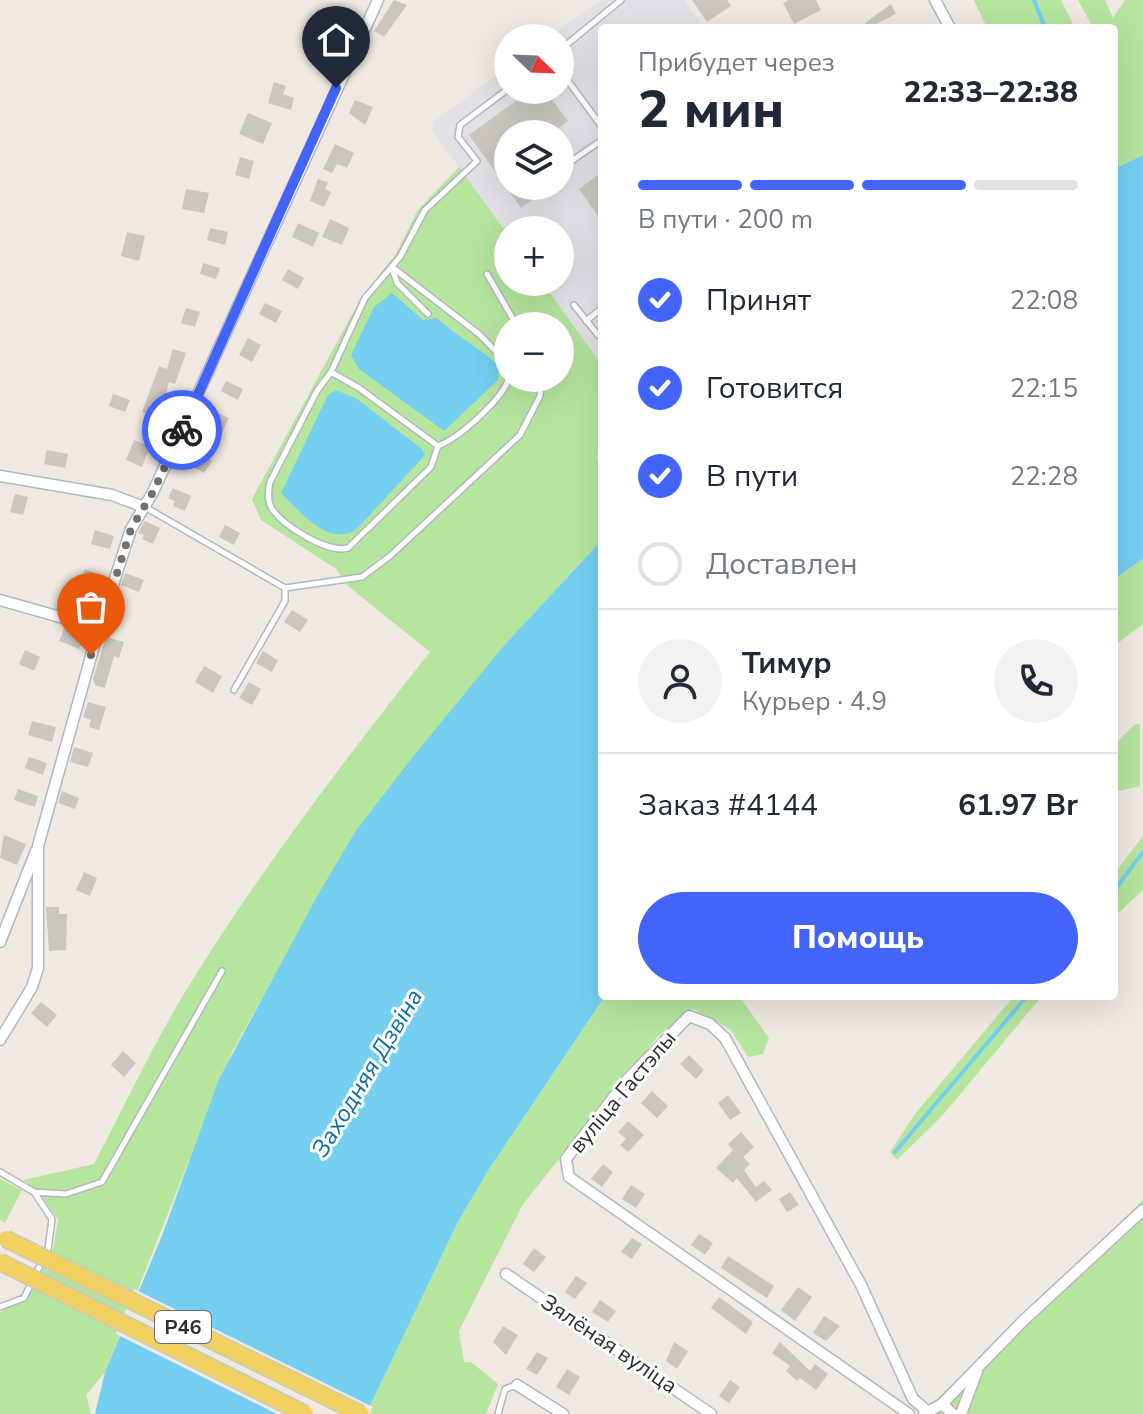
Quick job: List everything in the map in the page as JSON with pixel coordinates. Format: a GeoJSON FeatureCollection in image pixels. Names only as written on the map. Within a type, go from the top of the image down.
{"type":"FeatureCollection","features":[{"type":"Feature","properties":{"kind":"main road","name":"Р46"},"geometry":{"type":"LineString","coordinates":[[6,1239],[361,1414]]}},
{"type":"Feature","properties":{"kind":"main road","name":"Р46"},"geometry":{"type":"LineString","coordinates":[[0,1262],[305,1414]]}},
{"type":"Feature","properties":{"kind":"street"},"geometry":{"type":"LineString","coordinates":[[0,942],[38,846],[99,628],[131,529],[144,507],[378,0]]}},
{"type":"Feature","properties":{"kind":"street"},"geometry":{"type":"LineString","coordinates":[[935,0],[948,24]]}},
{"type":"Feature","properties":{"kind":"street"},"geometry":{"type":"LineString","coordinates":[[0,476],[112,495],[144,507]]}},
{"type":"Feature","properties":{"kind":"street"},"geometry":{"type":"LineString","coordinates":[[0,600],[99,628]]}},
{"type":"Feature","properties":{"kind":"street"},"geometry":{"type":"LineString","coordinates":[[0,1040],[24,1005],[38,968],[38,846]]}},
{"type":"Feature","properties":{"kind":"street","name":"вуліца Гастэлы"},"geometry":{"type":"LineString","coordinates":[[909,1414],[569,1177],[566,1159],[626,1081],[689,1016],[710,1024],[725,1038],[861,1285],[913,1399],[925,1412]]}},
{"type":"Feature","properties":{"kind":"street"},"geometry":{"type":"LineString","coordinates":[[925,1412],[942,1404],[1024,1320],[1143,1210]]}},
{"type":"Feature","properties":{"kind":"street","name":"Зялёная вуліца"},"geometry":{"type":"LineString","coordinates":[[506,1274],[711,1414]]}},
{"type":"Feature","properties":{"kind":"street"},"geometry":{"type":"LineString","coordinates":[[961,1414],[977,1369]]}},
{"type":"Feature","properties":{"kind":"street"},"geometry":{"type":"LineString","coordinates":[[517,1385],[563,1414]]}},
{"type":"Feature","properties":{"kind":"street"},"geometry":{"type":"LineString","coordinates":[[942,1404],[953,1414]]}},
{"type":"Feature","properties":{"kind":"lane"},"geometry":{"type":"LineString","coordinates":[[574,39],[621,0]]}},
{"type":"Feature","properties":{"kind":"lane"},"geometry":{"type":"LineString","coordinates":[[574,89],[598,122]]}},
{"type":"Feature","properties":{"kind":"lane"},"geometry":{"type":"LineString","coordinates":[[494,100],[460,125],[458,137],[477,161],[425,210],[392,267],[354,317],[331,372],[317,391],[270,482],[269,503],[281,518],[325,548],[348,548],[431,467],[438,446],[461,433],[503,392]]}},
{"type":"Feature","properties":{"kind":"lane"},"geometry":{"type":"LineString","coordinates":[[574,159],[598,143]]}},
{"type":"Feature","properties":{"kind":"lane"},"geometry":{"type":"LineString","coordinates":[[392,267],[397,283],[428,314]]}},
{"type":"Feature","properties":{"kind":"lane"},"geometry":{"type":"LineString","coordinates":[[392,267],[479,334],[494,350]]}},
{"type":"Feature","properties":{"kind":"lane"},"geometry":{"type":"LineString","coordinates":[[487,274],[509,312]]}},
{"type":"Feature","properties":{"kind":"lane"},"geometry":{"type":"LineString","coordinates":[[574,305],[598,335]]}},
{"type":"Feature","properties":{"kind":"lane"},"geometry":{"type":"LineString","coordinates":[[586,321],[598,311]]}},
{"type":"Feature","properties":{"kind":"lane"},"geometry":{"type":"LineString","coordinates":[[331,372],[359,388],[438,446]]}},
{"type":"Feature","properties":{"kind":"lane"},"geometry":{"type":"LineString","coordinates":[[144,507],[285,588],[362,577],[390,556],[520,435],[540,392]]}},
{"type":"Feature","properties":{"kind":"lane"},"geometry":{"type":"LineString","coordinates":[[234,690],[285,601],[285,588]]}},
{"type":"Feature","properties":{"kind":"lane"},"geometry":{"type":"LineString","coordinates":[[34,1192],[66,1194],[102,1182],[222,971]]}},
{"type":"Feature","properties":{"kind":"lane"},"geometry":{"type":"LineString","coordinates":[[0,1172],[34,1192],[52,1219],[48,1249],[24,1298],[0,1307]]}},
{"type":"Feature","properties":{"kind":"lane"},"geometry":{"type":"LineString","coordinates":[[498,1414],[505,1389],[517,1385]]}},
{"type":"Feature","properties":{"kind":"shaded area"},"geometry":{"type":"Polygon","coordinates":[[[601,0],[685,0],[700,24],[598,24],[598,359],[574,326],[574,312],[564,312],[552,296],[574,296],[574,216],[494,216],[432,130],[433,122],[494,77],[494,104],[574,104],[574,24],[568,24],[601,0]]]}},
{"type":"Feature","properties":{"kind":"green space"},"geometry":{"type":"Polygon","coordinates":[[[974,0],[1061,0],[1073,24],[985,24],[974,0]]]}},
{"type":"Feature","properties":{"kind":"green space"},"geometry":{"type":"Polygon","coordinates":[[[1078,0],[1105,0],[1113,18],[1125,0],[1143,0],[1143,155],[1118,167],[1118,24],[1091,24],[1078,0]]]}},
{"type":"Feature","properties":{"kind":"green space"},"geometry":{"type":"Polygon","coordinates":[[[459,167],[494,216],[494,296],[552,296],[564,312],[494,312],[494,392],[574,392],[574,326],[598,359],[598,544],[507,642],[355,832],[232,1052],[105,1372],[86,1395],[91,1414],[0,1414],[0,1312],[27,1300],[53,1249],[58,1220],[39,1191],[23,1180],[94,1164],[161,1034],[213,948],[302,819],[430,652],[348,586],[336,569],[261,520],[252,499],[362,296],[396,254],[417,211],[459,167]]]}},
{"type":"Feature","properties":{"kind":"green space"},"geometry":{"type":"Polygon","coordinates":[[[1143,559],[1143,624],[1118,643],[1118,576],[1143,559]]]}},
{"type":"Feature","properties":{"kind":"green space"},"geometry":{"type":"Polygon","coordinates":[[[1140,724],[1140,786],[1118,791],[1118,741],[1134,725],[1140,724]]]}},
{"type":"Feature","properties":{"kind":"green space"},"geometry":{"type":"Polygon","coordinates":[[[1143,836],[1143,890],[1118,913],[1118,869],[1143,836]]]}},
{"type":"Feature","properties":{"kind":"green space"},"geometry":{"type":"Polygon","coordinates":[[[602,1000],[742,1000],[769,1038],[763,1054],[748,1057],[730,1029],[693,1009],[658,1036],[523,1204],[459,1331],[464,1362],[471,1362],[498,1384],[486,1414],[366,1414],[458,1222],[489,1169],[602,1000]]]}},
{"type":"Feature","properties":{"kind":"green space"},"geometry":{"type":"Polygon","coordinates":[[[1011,1000],[1039,1000],[942,1116],[897,1160],[890,1152],[915,1114],[1011,1000]]]}},
{"type":"Feature","properties":{"kind":"green space"},"geometry":{"type":"Polygon","coordinates":[[[0,1179],[22,1190],[5,1223],[0,1220],[0,1179]]]}},
{"type":"Feature","properties":{"kind":"green space"},"geometry":{"type":"Polygon","coordinates":[[[1143,1200],[1143,1414],[938,1414],[938,1398],[1143,1200]]]}},
{"type":"Feature","properties":{"kind":"water"},"geometry":{"type":"Polygon","coordinates":[[[1143,155],[1143,559],[1118,576],[1118,167],[1143,155]]]}},
{"type":"Feature","properties":{"kind":"water"},"geometry":{"type":"Polygon","coordinates":[[[392,293],[423,320],[437,318],[494,362],[494,384],[444,431],[359,369],[351,355],[374,307],[392,293]]]}},
{"type":"Feature","properties":{"kind":"water"},"geometry":{"type":"Polygon","coordinates":[[[336,390],[357,399],[422,449],[425,455],[356,530],[346,534],[325,531],[281,493],[328,395],[336,390]]]}},
{"type":"Feature","properties":{"kind":"water","name":"Заходняя Дзвіна"},"geometry":{"type":"Polygon","coordinates":[[[598,544],[598,1000],[602,1000],[489,1169],[458,1222],[366,1414],[95,1414],[105,1372],[163,1233],[219,1079],[355,832],[507,642],[598,544]]]}},
{"type":"Feature","properties":{"kind":"pier"},"geometry":{"type":"Polygon","coordinates":[[[134,1289],[373,1407],[370,1414],[277,1414],[116,1334],[134,1289]]]}},
{"type":"Feature","properties":{"kind":"building"},"geometry":{"type":"Polygon","coordinates":[[[394,0],[407,5],[384,37],[374,31],[394,0]]]}},
{"type":"Feature","properties":{"kind":"building"},"geometry":{"type":"Polygon","coordinates":[[[692,0],[727,0],[731,6],[707,22],[692,0]]]}},
{"type":"Feature","properties":{"kind":"building"},"geometry":{"type":"Polygon","coordinates":[[[789,0],[816,0],[821,10],[794,24],[783,3],[789,0]]]}},
{"type":"Feature","properties":{"kind":"building"},"geometry":{"type":"Polygon","coordinates":[[[891,4],[896,14],[876,24],[865,23],[891,4]]]}},
{"type":"Feature","properties":{"kind":"building"},"geometry":{"type":"Polygon","coordinates":[[[318,9],[336,17],[326,40],[313,34],[315,28],[310,26],[318,9]]]}},
{"type":"Feature","properties":{"kind":"building"},"geometry":{"type":"Polygon","coordinates":[[[274,82],[286,86],[283,94],[294,98],[291,110],[268,103],[274,82]]]}},
{"type":"Feature","properties":{"kind":"building"},"geometry":{"type":"Polygon","coordinates":[[[355,100],[373,107],[365,125],[349,113],[355,100]]]}},
{"type":"Feature","properties":{"kind":"building"},"geometry":{"type":"Polygon","coordinates":[[[512,104],[555,104],[567,120],[494,120],[494,170],[469,135],[512,104]]]}},
{"type":"Feature","properties":{"kind":"building"},"geometry":{"type":"Polygon","coordinates":[[[248,113],[272,123],[263,144],[239,134],[248,113]]]}},
{"type":"Feature","properties":{"kind":"building"},"geometry":{"type":"Polygon","coordinates":[[[335,144],[354,153],[347,168],[337,164],[332,173],[323,169],[335,144]]]}},
{"type":"Feature","properties":{"kind":"building"},"geometry":{"type":"Polygon","coordinates":[[[240,157],[254,161],[249,179],[235,175],[240,157]]]}},
{"type":"Feature","properties":{"kind":"building"},"geometry":{"type":"Polygon","coordinates":[[[598,175],[598,216],[579,189],[598,175]]]}},
{"type":"Feature","properties":{"kind":"building"},"geometry":{"type":"Polygon","coordinates":[[[318,179],[328,182],[325,189],[331,192],[324,207],[310,201],[318,179]]]}},
{"type":"Feature","properties":{"kind":"building"},"geometry":{"type":"Polygon","coordinates":[[[186,189],[209,193],[204,213],[182,209],[186,189]]]}},
{"type":"Feature","properties":{"kind":"building"},"geometry":{"type":"Polygon","coordinates":[[[515,200],[532,200],[521,208],[515,200]]]}},
{"type":"Feature","properties":{"kind":"building"},"geometry":{"type":"Polygon","coordinates":[[[330,219],[349,228],[342,245],[322,237],[330,219]]]}},
{"type":"Feature","properties":{"kind":"building"},"geometry":{"type":"Polygon","coordinates":[[[298,223],[319,233],[313,247],[292,237],[298,223]]]}},
{"type":"Feature","properties":{"kind":"building"},"geometry":{"type":"Polygon","coordinates":[[[210,228],[228,232],[225,245],[207,240],[210,228]]]}},
{"type":"Feature","properties":{"kind":"building"},"geometry":{"type":"Polygon","coordinates":[[[127,232],[145,236],[139,261],[121,256],[127,232]]]}},
{"type":"Feature","properties":{"kind":"building"},"geometry":{"type":"Polygon","coordinates":[[[203,263],[220,268],[216,279],[200,274],[203,263]]]}},
{"type":"Feature","properties":{"kind":"building"},"geometry":{"type":"Polygon","coordinates":[[[288,269],[304,278],[298,289],[282,280],[288,269]]]}},
{"type":"Feature","properties":{"kind":"building"},"geometry":{"type":"Polygon","coordinates":[[[265,303],[282,311],[276,323],[259,314],[265,303]]]}},
{"type":"Feature","properties":{"kind":"building"},"geometry":{"type":"Polygon","coordinates":[[[186,308],[200,312],[195,327],[181,323],[186,308]]]}},
{"type":"Feature","properties":{"kind":"building"},"geometry":{"type":"Polygon","coordinates":[[[248,338],[261,345],[252,362],[239,355],[248,338]]]}},
{"type":"Feature","properties":{"kind":"building"},"geometry":{"type":"Polygon","coordinates":[[[173,349],[186,353],[175,384],[169,382],[160,418],[142,412],[159,366],[167,369],[173,349]]]}},
{"type":"Feature","properties":{"kind":"building"},"geometry":{"type":"Polygon","coordinates":[[[226,381],[243,389],[238,400],[221,391],[226,381]]]}},
{"type":"Feature","properties":{"kind":"building"},"geometry":{"type":"Polygon","coordinates":[[[113,394],[130,400],[125,412],[109,406],[113,394]]]}},
{"type":"Feature","properties":{"kind":"building"},"geometry":{"type":"Polygon","coordinates":[[[212,411],[229,418],[221,435],[204,428],[212,411]]]}},
{"type":"Feature","properties":{"kind":"building"},"geometry":{"type":"Polygon","coordinates":[[[134,440],[150,446],[142,467],[126,460],[134,440]]]}},
{"type":"Feature","properties":{"kind":"building"},"geometry":{"type":"Polygon","coordinates":[[[47,450],[68,454],[65,468],[44,464],[47,450]]]}},
{"type":"Feature","properties":{"kind":"building"},"geometry":{"type":"Polygon","coordinates":[[[197,452],[212,461],[204,473],[186,462],[192,453],[195,455],[197,452]]]}},
{"type":"Feature","properties":{"kind":"building"},"geometry":{"type":"Polygon","coordinates":[[[173,488],[191,496],[185,511],[173,506],[175,501],[168,498],[173,488]]]}},
{"type":"Feature","properties":{"kind":"building"},"geometry":{"type":"Polygon","coordinates":[[[15,494],[28,497],[23,515],[10,512],[15,494]]]}},
{"type":"Feature","properties":{"kind":"building"},"geometry":{"type":"Polygon","coordinates":[[[145,521],[160,528],[153,544],[142,539],[144,535],[138,533],[145,521]]]}},
{"type":"Feature","properties":{"kind":"building"},"geometry":{"type":"Polygon","coordinates":[[[225,525],[240,533],[234,545],[219,537],[225,525]]]}},
{"type":"Feature","properties":{"kind":"building"},"geometry":{"type":"Polygon","coordinates":[[[95,530],[114,536],[110,549],[91,544],[95,530]]]}},
{"type":"Feature","properties":{"kind":"building"},"geometry":{"type":"Polygon","coordinates":[[[85,569],[95,573],[93,579],[99,581],[95,593],[78,586],[85,569]]]}},
{"type":"Feature","properties":{"kind":"building"},"geometry":{"type":"Polygon","coordinates":[[[125,573],[144,580],[139,592],[121,585],[125,573]]]}},
{"type":"Feature","properties":{"kind":"building"},"geometry":{"type":"Polygon","coordinates":[[[292,610],[308,620],[300,632],[284,622],[292,610]]]}},
{"type":"Feature","properties":{"kind":"building"},"geometry":{"type":"Polygon","coordinates":[[[65,627],[85,634],[79,649],[59,641],[65,627]]]}},
{"type":"Feature","properties":{"kind":"building"},"geometry":{"type":"Polygon","coordinates":[[[106,637],[124,642],[119,658],[114,656],[105,688],[95,685],[93,679],[106,637]]]}},
{"type":"Feature","properties":{"kind":"building"},"geometry":{"type":"Polygon","coordinates":[[[25,650],[40,657],[34,671],[19,664],[25,650]]]}},
{"type":"Feature","properties":{"kind":"building"},"geometry":{"type":"Polygon","coordinates":[[[263,651],[278,660],[272,672],[256,663],[263,651]]]}},
{"type":"Feature","properties":{"kind":"building"},"geometry":{"type":"Polygon","coordinates":[[[204,666],[222,676],[213,693],[195,682],[204,666]]]}},
{"type":"Feature","properties":{"kind":"building"},"geometry":{"type":"Polygon","coordinates":[[[249,682],[261,689],[252,705],[239,698],[249,682]]]}},
{"type":"Feature","properties":{"kind":"building"},"geometry":{"type":"Polygon","coordinates":[[[88,702],[106,707],[99,730],[89,727],[91,720],[83,717],[88,702]]]}},
{"type":"Feature","properties":{"kind":"building"},"geometry":{"type":"Polygon","coordinates":[[[32,721],[56,727],[52,742],[28,735],[32,721]]]}},
{"type":"Feature","properties":{"kind":"building"},"geometry":{"type":"Polygon","coordinates":[[[74,747],[93,753],[88,767],[70,762],[74,747]]]}},
{"type":"Feature","properties":{"kind":"building"},"geometry":{"type":"Polygon","coordinates":[[[29,757],[47,763],[43,775],[25,768],[29,757]]]}},
{"type":"Feature","properties":{"kind":"building"},"geometry":{"type":"Polygon","coordinates":[[[18,789],[38,796],[35,807],[14,800],[18,789]]]}},
{"type":"Feature","properties":{"kind":"building"},"geometry":{"type":"Polygon","coordinates":[[[62,791],[79,798],[75,809],[58,803],[62,791]]]}},
{"type":"Feature","properties":{"kind":"building"},"geometry":{"type":"Polygon","coordinates":[[[4,835],[26,844],[17,865],[0,858],[4,835]]]}},
{"type":"Feature","properties":{"kind":"building"},"geometry":{"type":"Polygon","coordinates":[[[84,872],[97,878],[90,896],[76,890],[84,872]]]}},
{"type":"Feature","properties":{"kind":"building"},"geometry":{"type":"Polygon","coordinates":[[[46,907],[59,907],[59,914],[67,914],[66,950],[49,951],[46,907]]]}},
{"type":"Feature","properties":{"kind":"building"},"geometry":{"type":"Polygon","coordinates":[[[41,1002],[57,1015],[47,1027],[31,1013],[41,1002]]]}},
{"type":"Feature","properties":{"kind":"building"},"geometry":{"type":"Polygon","coordinates":[[[123,1051],[136,1063],[124,1077],[111,1065],[123,1051]]]}},
{"type":"Feature","properties":{"kind":"building"},"geometry":{"type":"Polygon","coordinates":[[[689,1055],[704,1070],[696,1079],[680,1064],[689,1055]]]}},
{"type":"Feature","properties":{"kind":"building"},"geometry":{"type":"Polygon","coordinates":[[[652,1091],[668,1106],[657,1118],[641,1103],[652,1091]]]}},
{"type":"Feature","properties":{"kind":"building"},"geometry":{"type":"Polygon","coordinates":[[[728,1095],[741,1113],[730,1120],[718,1103],[728,1095]]]}},
{"type":"Feature","properties":{"kind":"building"},"geometry":{"type":"Polygon","coordinates":[[[628,1121],[644,1135],[628,1152],[620,1145],[626,1139],[618,1132],[628,1121]]]}},
{"type":"Feature","properties":{"kind":"building"},"geometry":{"type":"Polygon","coordinates":[[[741,1132],[754,1147],[743,1157],[750,1164],[744,1170],[756,1187],[764,1181],[772,1190],[756,1202],[737,1178],[733,1183],[716,1168],[733,1150],[728,1144],[741,1132]]]}},
{"type":"Feature","properties":{"kind":"building"},"geometry":{"type":"Polygon","coordinates":[[[603,1164],[613,1172],[602,1187],[591,1179],[603,1164]]]}},
{"type":"Feature","properties":{"kind":"building"},"geometry":{"type":"Polygon","coordinates":[[[631,1185],[645,1194],[636,1208],[622,1199],[631,1185]]]}},
{"type":"Feature","properties":{"kind":"building"},"geometry":{"type":"Polygon","coordinates":[[[790,1192],[799,1205],[787,1212],[779,1199],[790,1192]]]}},
{"type":"Feature","properties":{"kind":"building"},"geometry":{"type":"Polygon","coordinates":[[[699,1234],[713,1243],[705,1255],[691,1245],[699,1234]]]}},
{"type":"Feature","properties":{"kind":"building"},"geometry":{"type":"Polygon","coordinates":[[[632,1238],[642,1244],[632,1259],[621,1252],[632,1238]]]}},
{"type":"Feature","properties":{"kind":"building"},"geometry":{"type":"Polygon","coordinates":[[[534,1248],[546,1257],[534,1272],[523,1264],[534,1248]]]}},
{"type":"Feature","properties":{"kind":"building"},"geometry":{"type":"Polygon","coordinates":[[[728,1256],[774,1286],[767,1298],[721,1268],[728,1256]]]}},
{"type":"Feature","properties":{"kind":"building"},"geometry":{"type":"Polygon","coordinates":[[[576,1276],[587,1283],[575,1299],[565,1292],[576,1276]]]}},
{"type":"Feature","properties":{"kind":"building"},"geometry":{"type":"Polygon","coordinates":[[[798,1287],[812,1297],[795,1321],[781,1310],[798,1287]]]}},
{"type":"Feature","properties":{"kind":"building"},"geometry":{"type":"Polygon","coordinates":[[[719,1297],[753,1322],[746,1334],[711,1308],[719,1297]]]}},
{"type":"Feature","properties":{"kind":"building"},"geometry":{"type":"Polygon","coordinates":[[[600,1300],[616,1311],[608,1322],[592,1312],[600,1300]]]}},
{"type":"Feature","properties":{"kind":"building"},"geometry":{"type":"Polygon","coordinates":[[[824,1316],[840,1326],[826,1341],[813,1333],[824,1316]]]}},
{"type":"Feature","properties":{"kind":"building"},"geometry":{"type":"Polygon","coordinates":[[[503,1326],[518,1335],[506,1355],[493,1342],[503,1326]]]}},
{"type":"Feature","properties":{"kind":"building"},"geometry":{"type":"Polygon","coordinates":[[[674,1342],[688,1351],[677,1369],[666,1361],[674,1342]]]}},
{"type":"Feature","properties":{"kind":"building"},"geometry":{"type":"Polygon","coordinates":[[[780,1342],[810,1371],[815,1364],[828,1374],[816,1390],[800,1378],[797,1381],[786,1371],[790,1366],[772,1353],[780,1342]]]}},
{"type":"Feature","properties":{"kind":"building"},"geometry":{"type":"Polygon","coordinates":[[[537,1352],[548,1358],[537,1375],[526,1369],[537,1352]]]}},
{"type":"Feature","properties":{"kind":"building"},"geometry":{"type":"Polygon","coordinates":[[[567,1369],[580,1377],[569,1395],[556,1387],[567,1369]]]}},
{"type":"Feature","properties":{"kind":"building"},"geometry":{"type":"Polygon","coordinates":[[[730,1380],[740,1387],[729,1403],[719,1396],[730,1380]]]}},
{"type":"Feature","properties":{"kind":"waterway"},"geometry":{"type":"LineString","coordinates":[[1034,0],[1043,24]]}},
{"type":"Feature","properties":{"kind":"waterway"},"geometry":{"type":"LineString","coordinates":[[1118,886],[1143,852]]}},
{"type":"Feature","properties":{"kind":"waterway"},"geometry":{"type":"LineString","coordinates":[[895,1152],[1024,1000]]}},
{"type":"Feature","properties":{"kind":"way so far"},"geometry":{"type":"LineString","coordinates":[[91,655],[136,516],[153,492],[182,430]]}},
{"type":"Feature","properties":{"kind":"route"},"geometry":{"type":"LineString","coordinates":[[182,430],[336,88]]}}]}
